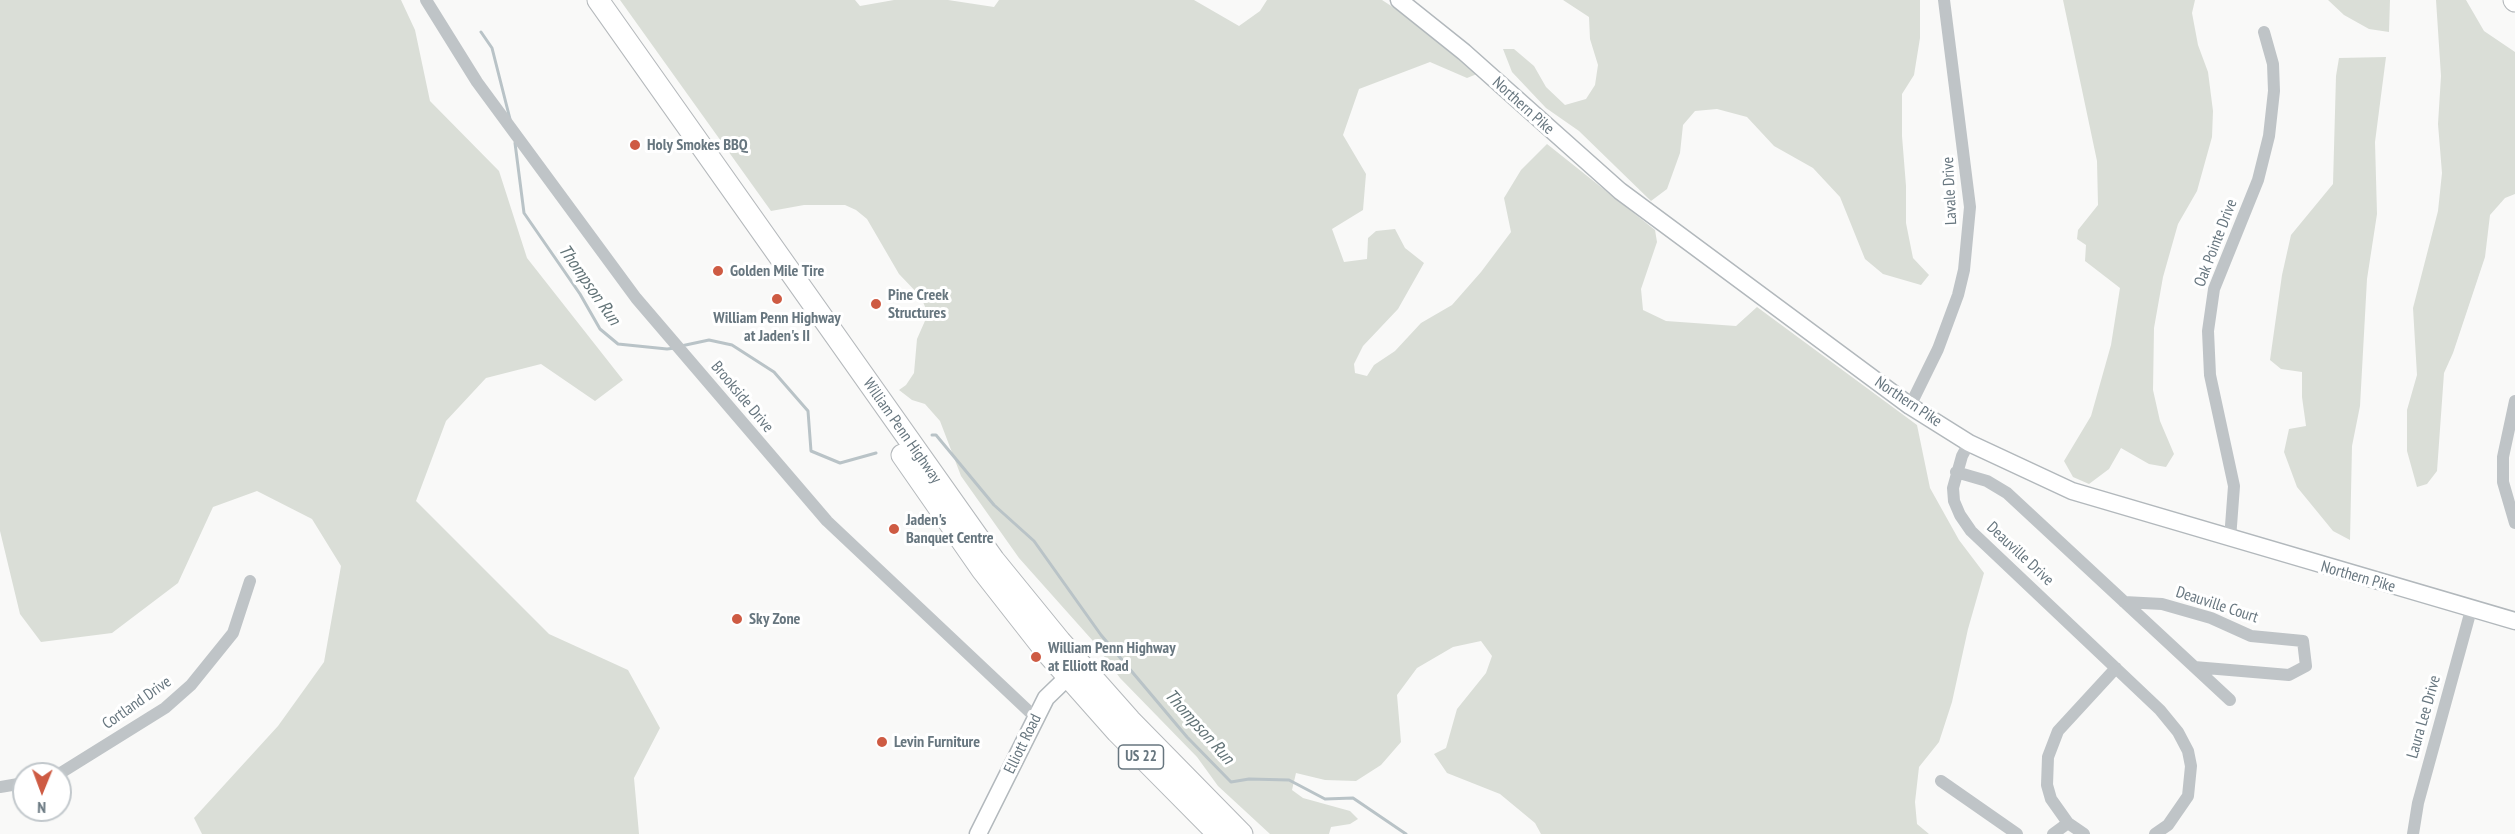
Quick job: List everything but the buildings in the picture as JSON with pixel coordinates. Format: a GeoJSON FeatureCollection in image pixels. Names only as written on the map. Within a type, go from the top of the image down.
{"type":"FeatureCollection","features":[{"type":"Feature","properties":{"kind":"highway","name":"William Penn Highway"},"geometry":{"type":"LineString","coordinates":[[582,0],[946,520],[1016,615],[1242,834]]}},
{"type":"Feature","properties":{"kind":"highway","name":"William Penn Highway"},"geometry":{"type":"LineString","coordinates":[[598,0],[958,511],[1029,604],[1074,671],[1157,774],[1218,834]]}},
{"type":"Feature","properties":{"kind":"main road","name":"Northern Pike"},"geometry":{"type":"LineString","coordinates":[[1399,0],[1464,52],[1620,191],[1910,406],[1969,443],[2072,490],[2230,539],[2515,621]]}},
{"type":"Feature","properties":{"kind":"main road","name":"Elliott Road"},"geometry":{"type":"LineString","coordinates":[[978,834],[1050,693],[1074,671]]}},
{"type":"Feature","properties":{"kind":"street","name":"Brookside Drive"},"geometry":{"type":"LineString","coordinates":[[426,0],[477,82],[504,115],[636,298],[827,521],[1036,718]]}},
{"type":"Feature","properties":{"kind":"street","name":"Lavale Drive"},"geometry":{"type":"LineString","coordinates":[[1910,406],[1938,349],[1958,295],[1964,270],[1970,207],[1944,0]]}},
{"type":"Feature","properties":{"kind":"street","name":"Oak Pointe Drive"},"geometry":{"type":"LineString","coordinates":[[2230,539],[2234,486],[2210,375],[2208,331],[2214,290],[2258,180],[2269,136],[2274,91],[2273,64],[2264,32]]}},
{"type":"Feature","properties":{"kind":"street"},"geometry":{"type":"LineString","coordinates":[[2515,401],[2503,457],[2504,482],[2515,523]]}},
{"type":"Feature","properties":{"kind":"street","name":"Deauville Drive"},"geometry":{"type":"LineString","coordinates":[[1969,443],[1956,472],[1954,501],[1971,531],[2160,710],[2178,732],[2188,751],[2191,766],[2188,796],[2168,825],[2155,834]]}},
{"type":"Feature","properties":{"kind":"street"},"geometry":{"type":"LineString","coordinates":[[1956,472],[1986,481],[2007,493],[2230,700]]}},
{"type":"Feature","properties":{"kind":"street","name":"Cortland Drive"},"geometry":{"type":"LineString","coordinates":[[72,766],[165,708],[191,685],[233,633],[250,581]]}},
{"type":"Feature","properties":{"kind":"street","name":"Deauville Court"},"geometry":{"type":"LineString","coordinates":[[2124,602],[2162,604],[2211,618],[2251,636],[2303,641],[2306,666],[2289,675],[2194,667]]}},
{"type":"Feature","properties":{"kind":"street","name":"Laura Lee Drive"},"geometry":{"type":"LineString","coordinates":[[2413,834],[2418,802],[2471,610]]}},
{"type":"Feature","properties":{"kind":"street"},"geometry":{"type":"LineString","coordinates":[[2085,834],[2068,823],[2051,799],[2046,771],[2052,744],[2067,720],[2116,668]]}},
{"type":"Feature","properties":{"kind":"street"},"geometry":{"type":"LineString","coordinates":[[1941,781],[2017,834]]}},
{"type":"Feature","properties":{"kind":"street"},"geometry":{"type":"LineString","coordinates":[[2053,834],[2068,823]]}},
{"type":"Feature","properties":{"kind":"shaded area"},"geometry":{"type":"Polygon","coordinates":[[[0,0],[401,0],[415,30],[430,101],[499,171],[527,258],[623,380],[595,401],[541,364],[486,378],[446,421],[416,501],[549,634],[628,670],[660,728],[634,778],[639,834],[202,834],[194,818],[278,726],[324,662],[341,566],[312,519],[257,491],[213,507],[178,583],[112,633],[41,642],[20,614],[0,531],[0,0]]]}},
{"type":"Feature","properties":{"kind":"shaded area"},"geometry":{"type":"Polygon","coordinates":[[[620,0],[855,0],[860,6],[894,0],[948,0],[994,7],[999,0],[1194,0],[1239,26],[1260,11],[1267,0],[1382,0],[1422,26],[1477,74],[1467,78],[1430,62],[1359,89],[1343,135],[1366,174],[1363,210],[1332,229],[1344,262],[1367,259],[1368,238],[1376,231],[1395,229],[1405,248],[1424,263],[1398,309],[1363,346],[1354,364],[1355,373],[1367,376],[1374,365],[1395,351],[1421,323],[1452,305],[1481,272],[1511,232],[1504,198],[1521,170],[1547,144],[1655,230],[1657,242],[1641,289],[1643,310],[1666,321],[1736,326],[1757,307],[1917,425],[1930,488],[1959,540],[1984,573],[1968,629],[1952,702],[1939,742],[1919,767],[1915,802],[1917,824],[1929,834],[1541,834],[1535,823],[1500,794],[1447,773],[1434,754],[1446,748],[1457,709],[1486,673],[1492,656],[1481,641],[1453,647],[1417,668],[1397,695],[1401,742],[1381,765],[1356,781],[1325,780],[1296,773],[1292,790],[1303,798],[1350,811],[1358,819],[1350,824],[1331,827],[1329,834],[1270,834],[1218,786],[1197,757],[1120,678],[1093,641],[1019,558],[961,476],[940,421],[925,404],[912,400],[899,390],[906,385],[914,373],[917,339],[928,314],[921,297],[899,274],[867,219],[845,205],[804,205],[771,211],[620,0]]]}},
{"type":"Feature","properties":{"kind":"shaded area"},"geometry":{"type":"Polygon","coordinates":[[[1563,0],[1920,0],[1920,38],[1914,75],[1902,94],[1902,136],[1906,223],[1913,258],[1929,275],[1921,285],[1883,274],[1865,259],[1840,197],[1813,168],[1774,146],[1747,117],[1717,109],[1695,111],[1683,125],[1680,153],[1667,189],[1651,201],[1579,131],[1546,108],[1512,72],[1503,49],[1514,49],[1534,66],[1546,87],[1565,105],[1586,99],[1595,85],[1598,65],[1590,39],[1589,17],[1563,0]]]}},
{"type":"Feature","properties":{"kind":"shaded area"},"geometry":{"type":"Polygon","coordinates":[[[2063,0],[2195,0],[2192,13],[2198,45],[2208,72],[2213,111],[2212,137],[2197,191],[2178,224],[2163,277],[2154,328],[2153,390],[2160,421],[2174,454],[2166,467],[2149,464],[2121,448],[2109,469],[2089,484],[2073,477],[2064,461],[2091,416],[2111,345],[2120,288],[2085,261],[2086,245],[2077,239],[2078,230],[2098,205],[2097,161],[2063,0]]]}},
{"type":"Feature","properties":{"kind":"shaded area"},"geometry":{"type":"Polygon","coordinates":[[[2328,0],[2390,0],[2389,32],[2369,29],[2344,15],[2328,0]]]}},
{"type":"Feature","properties":{"kind":"shaded area"},"geometry":{"type":"Polygon","coordinates":[[[2436,0],[2466,0],[2484,31],[2515,52],[2515,194],[2505,198],[2490,215],[2485,257],[2453,353],[2444,373],[2437,471],[2427,484],[2417,487],[2407,451],[2407,410],[2417,375],[2413,308],[2438,211],[2442,173],[2438,124],[2441,76],[2436,0]]]}},
{"type":"Feature","properties":{"kind":"shaded area"},"geometry":{"type":"Polygon","coordinates":[[[2386,57],[2375,142],[2377,214],[2367,279],[2360,406],[2352,446],[2350,540],[2333,531],[2297,487],[2284,452],[2289,429],[2306,426],[2302,397],[2302,372],[2281,369],[2270,360],[2282,275],[2291,235],[2333,184],[2336,76],[2339,58],[2386,57]]]}},
{"type":"Feature","properties":{"kind":"waterway","name":"Thompson Run"},"geometry":{"type":"LineString","coordinates":[[481,32],[492,48],[510,119]]}},
{"type":"Feature","properties":{"kind":"waterway","name":"Thompson Run"},"geometry":{"type":"LineString","coordinates":[[515,143],[524,213],[580,294],[600,329],[618,344],[675,348]]}},
{"type":"Feature","properties":{"kind":"waterway","name":"Thompson Run"},"geometry":{"type":"LineString","coordinates":[[681,346],[709,340],[732,345],[774,372],[808,411],[811,451],[840,463],[876,453]]}},
{"type":"Feature","properties":{"kind":"waterway","name":"Thompson Run"},"geometry":{"type":"LineString","coordinates":[[932,435],[936,435],[994,505],[1034,541],[1101,635],[1187,737],[1231,782],[1249,779],[1289,780],[1325,799],[1353,798],[1406,834]]}},
{"type":"Feature","properties":{"kind":"place","name":"Holy Smokes BBQ"},"geometry":{"type":"Point","coordinates":[635,145]}},
{"type":"Feature","properties":{"kind":"place","name":"Golden Mile Tire"},"geometry":{"type":"Point","coordinates":[718,271]}},
{"type":"Feature","properties":{"kind":"place","name":"William Penn Highway at Jaden's II"},"geometry":{"type":"Point","coordinates":[777,299]}},
{"type":"Feature","properties":{"kind":"place","name":"Pine Creek Structures"},"geometry":{"type":"Point","coordinates":[876,304]}},
{"type":"Feature","properties":{"kind":"place","name":"Jaden's Banquet Centre"},"geometry":{"type":"Point","coordinates":[894,529]}},
{"type":"Feature","properties":{"kind":"place","name":"Sky Zone"},"geometry":{"type":"Point","coordinates":[737,619]}},
{"type":"Feature","properties":{"kind":"place","name":"William Penn Highway at Elliott Road"},"geometry":{"type":"Point","coordinates":[1036,657]}},
{"type":"Feature","properties":{"kind":"place","name":"Levin Furniture"},"geometry":{"type":"Point","coordinates":[882,742]}}]}
